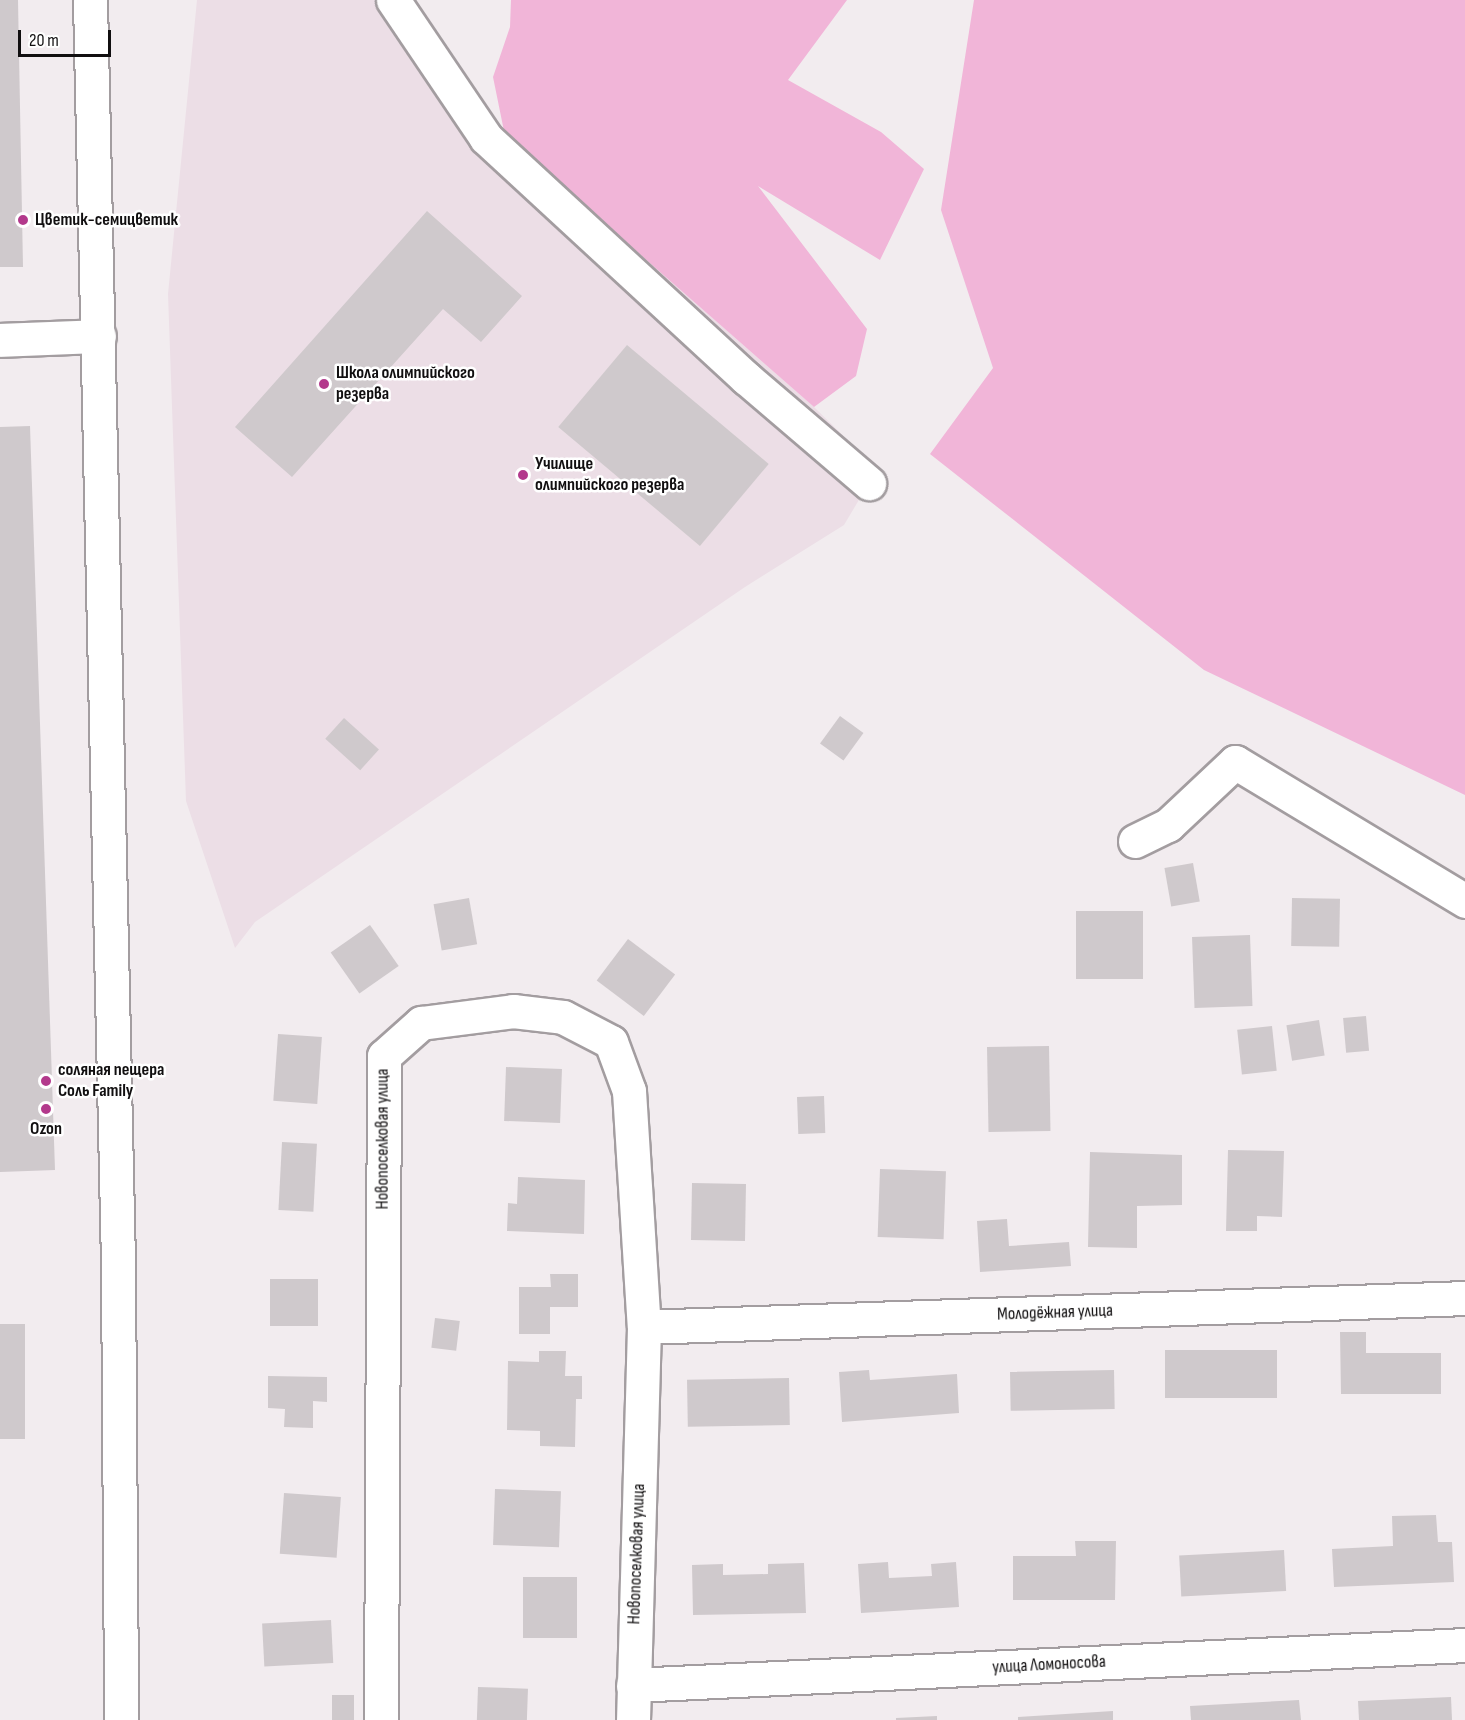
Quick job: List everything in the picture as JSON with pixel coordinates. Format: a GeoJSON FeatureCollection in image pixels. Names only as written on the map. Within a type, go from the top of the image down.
{"type":"FeatureCollection","features":[{"type":"Feature","properties":{"kind":"street"},"geometry":{"type":"LineString","coordinates":[[90,0],[118,1268],[121,1720]]}},
{"type":"Feature","properties":{"kind":"street"},"geometry":{"type":"LineString","coordinates":[[393,0],[486,138],[737,370],[869,483]]}},
{"type":"Feature","properties":{"kind":"street"},"geometry":{"type":"LineString","coordinates":[[0,340],[99,336]]}},
{"type":"Feature","properties":{"kind":"street"},"geometry":{"type":"LineString","coordinates":[[1135,841],[1168,825],[1235,762],[1465,901]]}},
{"type":"Feature","properties":{"kind":"street","name":"Новопоселковая улица"},"geometry":{"type":"LineString","coordinates":[[381,1720],[384,1056],[421,1023],[513,1011],[563,1017],[611,1042],[628,1091],[644,1327],[633,1720]]}},
{"type":"Feature","properties":{"kind":"street","name":"Молодёжная улица"},"geometry":{"type":"LineString","coordinates":[[644,1327],[1465,1298]]}},
{"type":"Feature","properties":{"kind":"street","name":"улица Ломоносова"},"geometry":{"type":"LineString","coordinates":[[633,1685],[1465,1645]]}},
{"type":"Feature","properties":{"kind":"shaded area","name":"Училище олимпийского резерва"},"geometry":{"type":"Polygon","coordinates":[[[197,0],[416,0],[505,136],[814,407],[875,467],[869,483],[844,525],[745,587],[255,922],[235,948],[186,801],[168,294],[197,0]]]}},
{"type":"Feature","properties":{"kind":"shaded area"},"geometry":{"type":"Polygon","coordinates":[[[511,0],[847,0],[788,80],[881,132],[924,169],[880,260],[758,186],[867,329],[856,376],[814,407],[505,136],[493,77],[510,27],[511,0]]]}},
{"type":"Feature","properties":{"kind":"shaded area"},"geometry":{"type":"Polygon","coordinates":[[[974,0],[1465,0],[1465,795],[1204,670],[930,454],[993,368],[941,210],[974,0]]]}},
{"type":"Feature","properties":{"kind":"building"},"geometry":{"type":"Polygon","coordinates":[[[0,0],[18,0],[23,267],[0,267],[0,0]]]}},
{"type":"Feature","properties":{"kind":"building","name":"Школа олимпийского резерва"},"geometry":{"type":"Polygon","coordinates":[[[427,211],[522,296],[481,342],[443,309],[292,477],[235,427],[427,211]]]}},
{"type":"Feature","properties":{"kind":"building"},"geometry":{"type":"Polygon","coordinates":[[[627,345],[769,464],[700,546],[558,427],[627,345]]]}},
{"type":"Feature","properties":{"kind":"building"},"geometry":{"type":"Polygon","coordinates":[[[30,426],[55,1170],[0,1172],[0,427],[30,426]]]}},
{"type":"Feature","properties":{"kind":"building"},"geometry":{"type":"Polygon","coordinates":[[[840,716],[863,733],[843,761],[820,744],[840,716]]]}},
{"type":"Feature","properties":{"kind":"building"},"geometry":{"type":"Polygon","coordinates":[[[344,718],[379,749],[360,770],[325,739],[344,718]]]}},
{"type":"Feature","properties":{"kind":"building"},"geometry":{"type":"Polygon","coordinates":[[[1193,863],[1200,901],[1171,906],[1164,868],[1193,863]]]}},
{"type":"Feature","properties":{"kind":"building"},"geometry":{"type":"Polygon","coordinates":[[[469,898],[477,944],[442,951],[434,904],[469,898]]]}},
{"type":"Feature","properties":{"kind":"building"},"geometry":{"type":"Polygon","coordinates":[[[1292,898],[1340,899],[1339,947],[1291,946],[1292,898]]]}},
{"type":"Feature","properties":{"kind":"building"},"geometry":{"type":"Polygon","coordinates":[[[1076,911],[1143,911],[1143,979],[1076,979],[1076,911]]]}},
{"type":"Feature","properties":{"kind":"building"},"geometry":{"type":"Polygon","coordinates":[[[370,925],[399,966],[359,993],[331,953],[370,925]]]}},
{"type":"Feature","properties":{"kind":"building"},"geometry":{"type":"Polygon","coordinates":[[[1250,935],[1252,1006],[1195,1008],[1192,937],[1250,935]]]}},
{"type":"Feature","properties":{"kind":"building"},"geometry":{"type":"Polygon","coordinates":[[[628,939],[675,975],[644,1016],[597,981],[628,939]]]}},
{"type":"Feature","properties":{"kind":"building"},"geometry":{"type":"Polygon","coordinates":[[[1366,1016],[1369,1051],[1346,1053],[1343,1018],[1366,1016]]]}},
{"type":"Feature","properties":{"kind":"building"},"geometry":{"type":"Polygon","coordinates":[[[1319,1020],[1325,1056],[1292,1061],[1286,1025],[1319,1020]]]}},
{"type":"Feature","properties":{"kind":"building"},"geometry":{"type":"Polygon","coordinates":[[[1272,1026],[1277,1071],[1242,1074],[1237,1030],[1272,1026]]]}},
{"type":"Feature","properties":{"kind":"building"},"geometry":{"type":"Polygon","coordinates":[[[278,1034],[322,1037],[317,1104],[273,1101],[278,1034]]]}},
{"type":"Feature","properties":{"kind":"building"},"geometry":{"type":"Polygon","coordinates":[[[1049,1046],[1050,1131],[988,1132],[987,1047],[1049,1046]]]}},
{"type":"Feature","properties":{"kind":"building"},"geometry":{"type":"Polygon","coordinates":[[[506,1067],[562,1069],[560,1123],[504,1121],[506,1067]]]}},
{"type":"Feature","properties":{"kind":"building"},"geometry":{"type":"Polygon","coordinates":[[[824,1096],[825,1133],[798,1134],[797,1097],[824,1096]]]}},
{"type":"Feature","properties":{"kind":"building"},"geometry":{"type":"Polygon","coordinates":[[[282,1142],[317,1144],[313,1212],[278,1210],[282,1142]]]}},
{"type":"Feature","properties":{"kind":"building"},"geometry":{"type":"Polygon","coordinates":[[[1228,1150],[1284,1151],[1282,1217],[1257,1216],[1257,1231],[1226,1231],[1228,1150]]]}},
{"type":"Feature","properties":{"kind":"building"},"geometry":{"type":"Polygon","coordinates":[[[1090,1152],[1182,1155],[1182,1205],[1137,1206],[1137,1248],[1088,1247],[1090,1152]]]}},
{"type":"Feature","properties":{"kind":"building"},"geometry":{"type":"Polygon","coordinates":[[[880,1169],[946,1171],[944,1239],[878,1237],[880,1169]]]}},
{"type":"Feature","properties":{"kind":"building"},"geometry":{"type":"Polygon","coordinates":[[[518,1177],[585,1180],[584,1234],[507,1231],[508,1203],[517,1204],[518,1177]]]}},
{"type":"Feature","properties":{"kind":"building"},"geometry":{"type":"Polygon","coordinates":[[[692,1183],[746,1184],[745,1241],[691,1240],[692,1183]]]}},
{"type":"Feature","properties":{"kind":"building"},"geometry":{"type":"Polygon","coordinates":[[[1007,1219],[1009,1246],[1069,1242],[1071,1266],[980,1272],[977,1221],[1007,1219]]]}},
{"type":"Feature","properties":{"kind":"building"},"geometry":{"type":"Polygon","coordinates":[[[550,1274],[578,1274],[578,1307],[550,1307],[550,1334],[519,1334],[519,1287],[551,1287],[550,1274]]]}},
{"type":"Feature","properties":{"kind":"building"},"geometry":{"type":"Polygon","coordinates":[[[270,1279],[318,1279],[318,1326],[270,1326],[270,1279]]]}},
{"type":"Feature","properties":{"kind":"building"},"geometry":{"type":"Polygon","coordinates":[[[435,1318],[460,1321],[456,1351],[431,1348],[435,1318]]]}},
{"type":"Feature","properties":{"kind":"building"},"geometry":{"type":"Polygon","coordinates":[[[0,1324],[25,1324],[25,1439],[0,1439],[0,1324]]]}},
{"type":"Feature","properties":{"kind":"building"},"geometry":{"type":"Polygon","coordinates":[[[1340,1332],[1366,1332],[1366,1353],[1441,1353],[1441,1394],[1341,1394],[1340,1332]]]}},
{"type":"Feature","properties":{"kind":"building"},"geometry":{"type":"Polygon","coordinates":[[[1165,1350],[1277,1350],[1277,1398],[1165,1398],[1165,1350]]]}},
{"type":"Feature","properties":{"kind":"building"},"geometry":{"type":"Polygon","coordinates":[[[539,1351],[566,1351],[565,1376],[582,1376],[582,1399],[576,1399],[575,1447],[540,1446],[540,1431],[507,1430],[508,1361],[539,1362],[539,1351]]]}},
{"type":"Feature","properties":{"kind":"building"},"geometry":{"type":"Polygon","coordinates":[[[869,1370],[870,1380],[957,1374],[959,1413],[842,1422],[839,1372],[869,1370]]]}},
{"type":"Feature","properties":{"kind":"building"},"geometry":{"type":"Polygon","coordinates":[[[1114,1370],[1115,1409],[1011,1411],[1010,1372],[1114,1370]]]}},
{"type":"Feature","properties":{"kind":"building"},"geometry":{"type":"Polygon","coordinates":[[[268,1376],[327,1377],[327,1402],[313,1401],[313,1428],[284,1427],[285,1409],[268,1408],[268,1376]]]}},
{"type":"Feature","properties":{"kind":"building"},"geometry":{"type":"Polygon","coordinates":[[[789,1378],[790,1425],[688,1427],[687,1380],[789,1378]]]}},
{"type":"Feature","properties":{"kind":"building"},"geometry":{"type":"Polygon","coordinates":[[[495,1489],[561,1491],[559,1547],[493,1545],[495,1489]]]}},
{"type":"Feature","properties":{"kind":"building"},"geometry":{"type":"Polygon","coordinates":[[[284,1493],[341,1497],[337,1558],[280,1554],[284,1493]]]}},
{"type":"Feature","properties":{"kind":"building"},"geometry":{"type":"Polygon","coordinates":[[[1436,1515],[1438,1542],[1452,1542],[1454,1582],[1334,1587],[1332,1549],[1393,1546],[1392,1516],[1436,1515]]]}},
{"type":"Feature","properties":{"kind":"building"},"geometry":{"type":"Polygon","coordinates":[[[1075,1541],[1116,1541],[1115,1600],[1013,1600],[1013,1556],[1076,1556],[1075,1541]]]}},
{"type":"Feature","properties":{"kind":"building"},"geometry":{"type":"Polygon","coordinates":[[[1284,1550],[1286,1591],[1181,1596],[1179,1555],[1284,1550]]]}},
{"type":"Feature","properties":{"kind":"building"},"geometry":{"type":"Polygon","coordinates":[[[888,1562],[889,1578],[932,1576],[931,1564],[956,1562],[959,1607],[861,1613],[858,1564],[888,1562]]]}},
{"type":"Feature","properties":{"kind":"building"},"geometry":{"type":"Polygon","coordinates":[[[804,1563],[806,1613],[693,1615],[692,1565],[723,1564],[723,1575],[768,1574],[768,1564],[804,1563]]]}},
{"type":"Feature","properties":{"kind":"building"},"geometry":{"type":"Polygon","coordinates":[[[523,1577],[577,1577],[577,1638],[523,1638],[523,1577]]]}},
{"type":"Feature","properties":{"kind":"building"},"geometry":{"type":"Polygon","coordinates":[[[331,1620],[333,1663],[264,1667],[262,1624],[331,1620]]]}},
{"type":"Feature","properties":{"kind":"building"},"geometry":{"type":"Polygon","coordinates":[[[478,1687],[528,1689],[527,1720],[477,1720],[478,1687]]]}},
{"type":"Feature","properties":{"kind":"building"},"geometry":{"type":"Polygon","coordinates":[[[332,1695],[354,1695],[354,1720],[332,1720],[332,1695]]]}},
{"type":"Feature","properties":{"kind":"building"},"geometry":{"type":"Polygon","coordinates":[[[1451,1697],[1452,1720],[1359,1720],[1358,1701],[1451,1697]]]}},
{"type":"Feature","properties":{"kind":"building"},"geometry":{"type":"Polygon","coordinates":[[[1299,1700],[1301,1720],[1191,1720],[1190,1706],[1299,1700]]]}},
{"type":"Feature","properties":{"kind":"building"},"geometry":{"type":"Polygon","coordinates":[[[1113,1711],[1113,1720],[1018,1720],[1018,1717],[1113,1711]]]}},
{"type":"Feature","properties":{"kind":"building"},"geometry":{"type":"Polygon","coordinates":[[[937,1716],[937,1720],[896,1720],[896,1718],[937,1716]]]}},
{"type":"Feature","properties":{"kind":"place","name":"Цветик-семицветик"},"geometry":{"type":"Point","coordinates":[23,220]}},
{"type":"Feature","properties":{"kind":"place","name":"Школа олимпийского резерва"},"geometry":{"type":"Point","coordinates":[324,384]}},
{"type":"Feature","properties":{"kind":"place","name":"Училище олимпийского резерва"},"geometry":{"type":"Point","coordinates":[523,475]}},
{"type":"Feature","properties":{"kind":"place","name":"соляная пещера Соль Family"},"geometry":{"type":"Point","coordinates":[46,1081]}},
{"type":"Feature","properties":{"kind":"place","name":"Ozon"},"geometry":{"type":"Point","coordinates":[46,1109]}}]}
